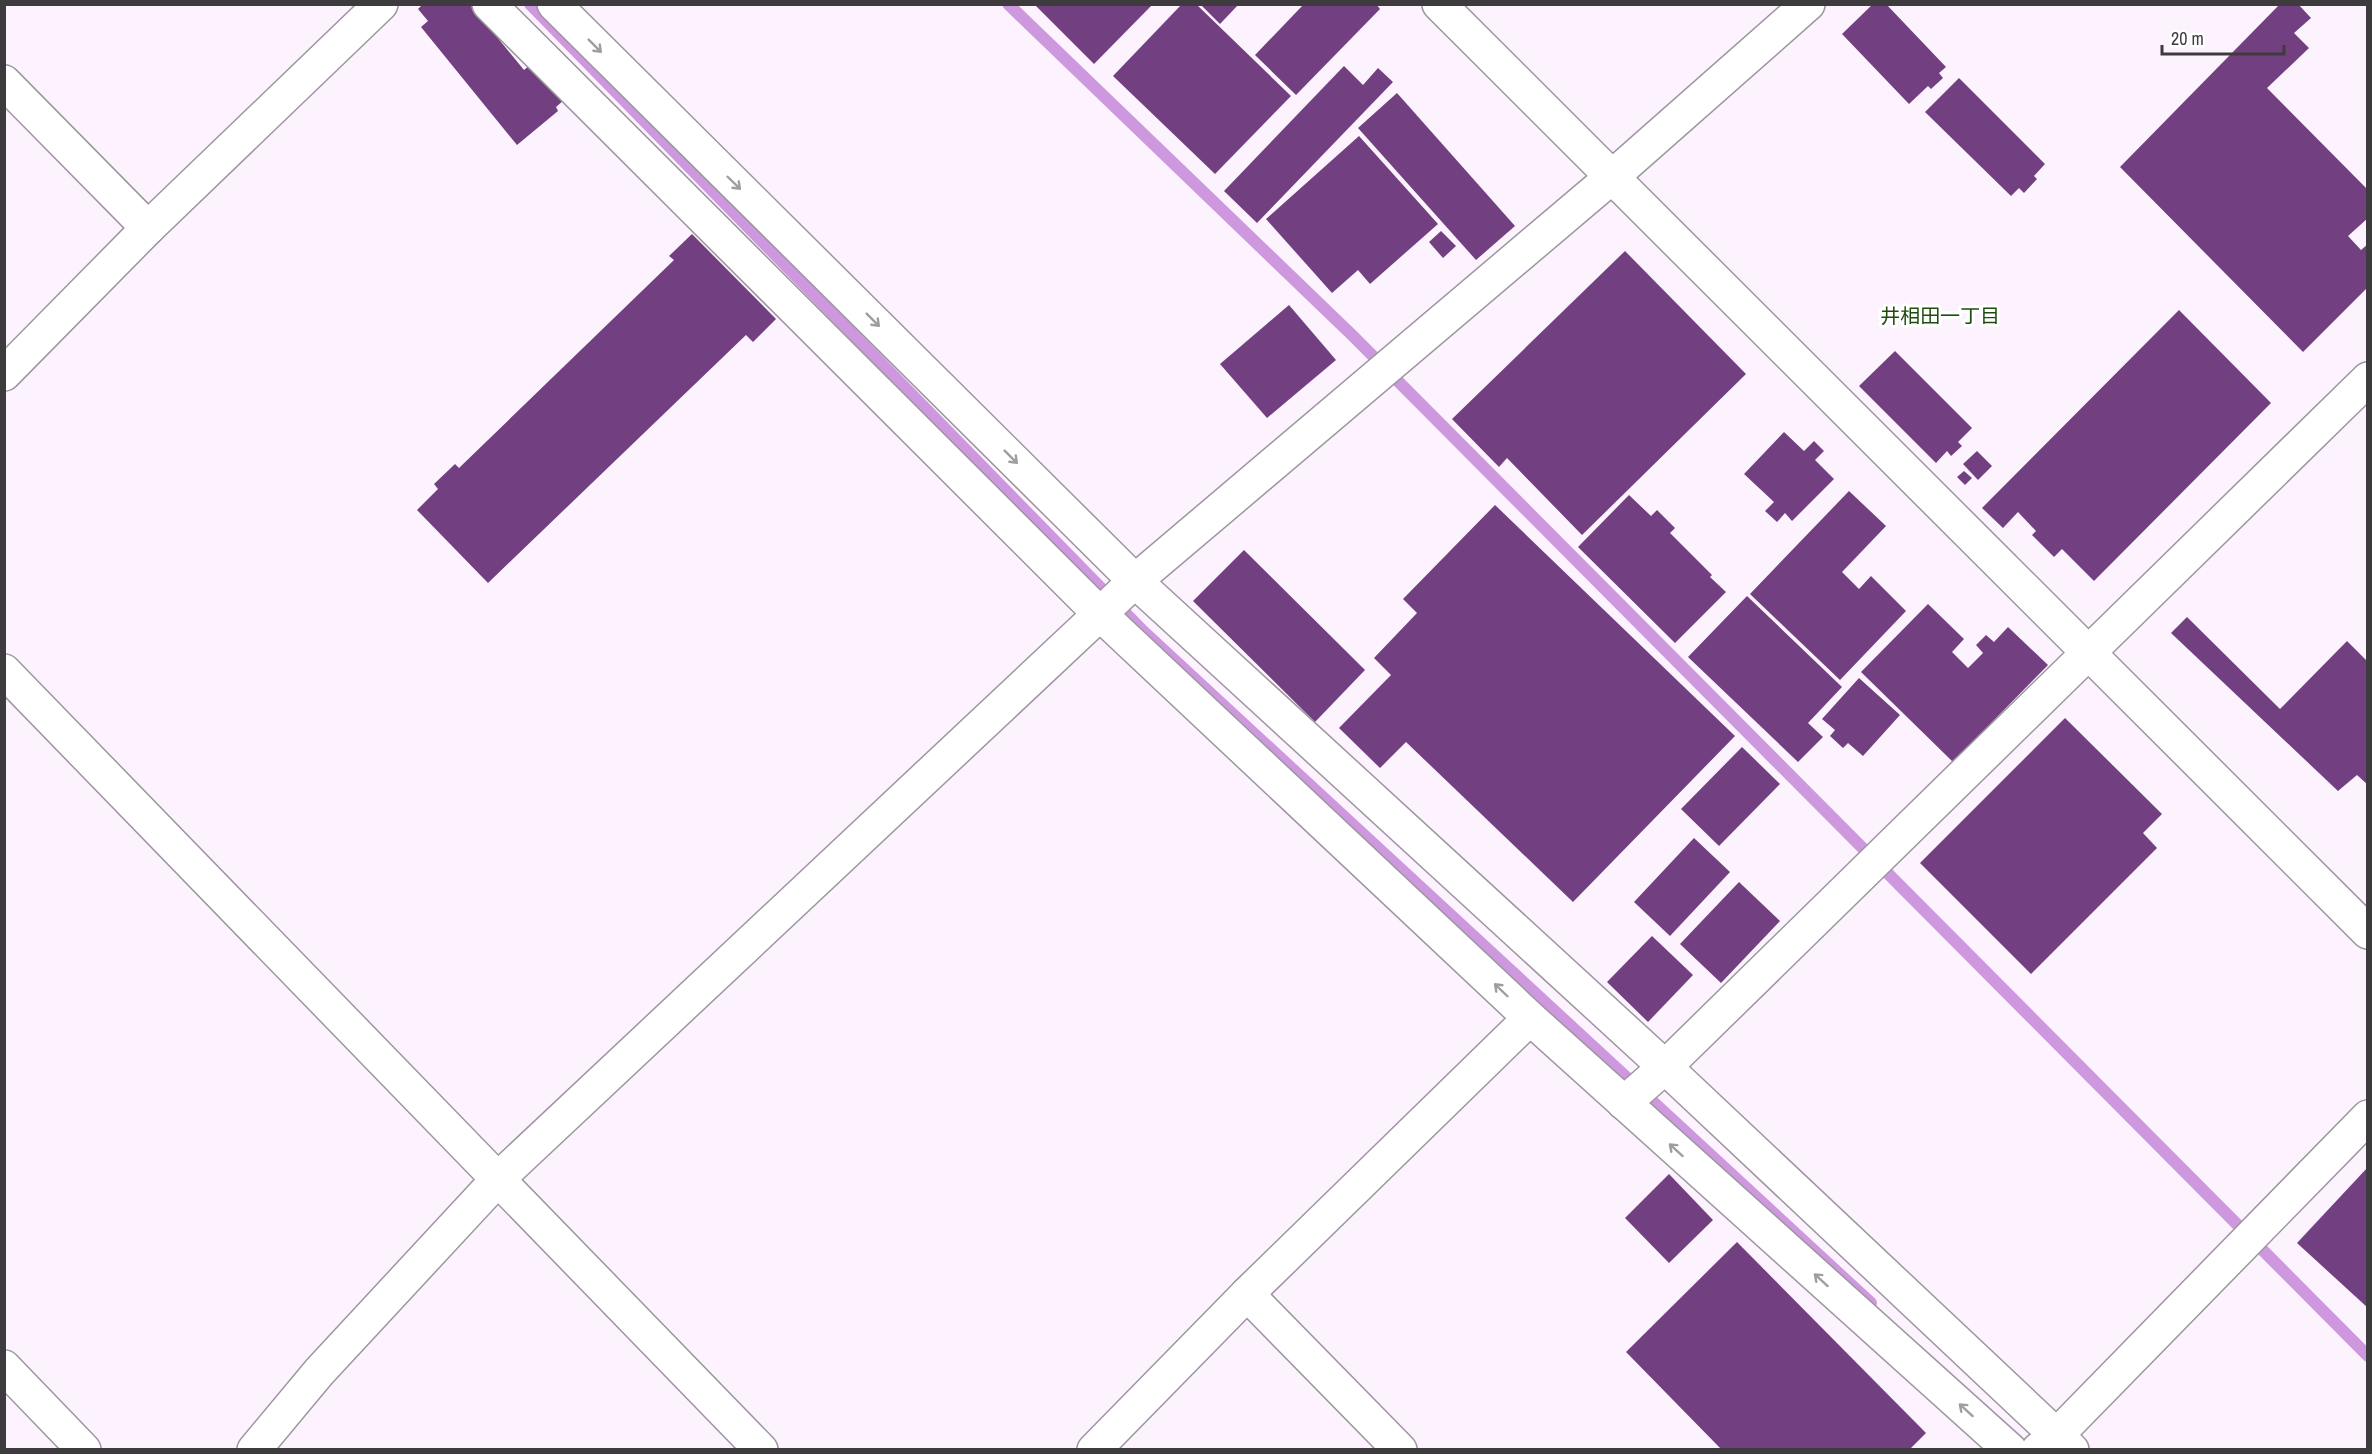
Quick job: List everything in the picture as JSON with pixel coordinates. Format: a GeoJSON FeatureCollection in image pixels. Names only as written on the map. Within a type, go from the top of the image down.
{"type":"FeatureCollection","features":[{"type":"Feature","properties":{"kind":"street"},"geometry":{"type":"LineString","coordinates":[[4,374],[148,228],[381,4]]}},
{"type":"Feature","properties":{"kind":"street"},"geometry":{"type":"LineString","coordinates":[[489,4],[1100,614],[1530,1018],[2010,1449]]}},
{"type":"Feature","properties":{"kind":"street"},"geometry":{"type":"LineString","coordinates":[[554,4],[1135,580],[1665,1067],[2056,1444],[2367,1118]]}},
{"type":"Feature","properties":{"kind":"street"},"geometry":{"type":"LineString","coordinates":[[1439,4],[2367,932]]}},
{"type":"Feature","properties":{"kind":"street"},"geometry":{"type":"LineString","coordinates":[[254,1449],[319,1372],[499,1178],[1135,580],[1613,176],[1808,4]]}},
{"type":"Feature","properties":{"kind":"street"},"geometry":{"type":"LineString","coordinates":[[4,82],[148,228]]}},
{"type":"Feature","properties":{"kind":"street"},"geometry":{"type":"LineString","coordinates":[[1624,1103],[1665,1067],[2367,379]]}},
{"type":"Feature","properties":{"kind":"street"},"geometry":{"type":"LineString","coordinates":[[4,671],[761,1449]]}},
{"type":"Feature","properties":{"kind":"street"},"geometry":{"type":"LineString","coordinates":[[1094,1449],[1247,1293],[1530,1018]]}},
{"type":"Feature","properties":{"kind":"street"},"geometry":{"type":"LineString","coordinates":[[1247,1293],[1400,1449]]}},
{"type":"Feature","properties":{"kind":"street"},"geometry":{"type":"LineString","coordinates":[[11,1386],[84,1449]]}},
{"type":"Feature","properties":{"kind":"building"},"geometry":{"type":"Polygon","coordinates":[[[423,4],[470,4],[524,70],[531,64],[564,100],[556,107],[558,111],[517,145],[421,27],[428,21],[418,9],[423,4]]]}},
{"type":"Feature","properties":{"kind":"building"},"geometry":{"type":"Polygon","coordinates":[[[1034,4],[1153,4],[1094,64],[1034,4]]]}},
{"type":"Feature","properties":{"kind":"building"},"geometry":{"type":"Polygon","coordinates":[[[1182,4],[1196,4],[1291,96],[1215,174],[1113,76],[1182,4]]]}},
{"type":"Feature","properties":{"kind":"building"},"geometry":{"type":"Polygon","coordinates":[[[1200,4],[1239,4],[1220,24],[1200,4]]]}},
{"type":"Feature","properties":{"kind":"building"},"geometry":{"type":"Polygon","coordinates":[[[1304,4],[1376,4],[1380,9],[1296,95],[1255,55],[1304,4]]]}},
{"type":"Feature","properties":{"kind":"building"},"geometry":{"type":"Polygon","coordinates":[[[1873,4],[1886,4],[1946,67],[1939,73],[1943,78],[1931,89],[1928,86],[1909,104],[1842,34],[1873,4]]]}},
{"type":"Feature","properties":{"kind":"building"},"geometry":{"type":"Polygon","coordinates":[[[2280,4],[2298,4],[2311,18],[2294,33],[2309,48],[2267,88],[2368,190],[2368,218],[2348,236],[2361,250],[2368,244],[2368,287],[2303,352],[2120,167],[2280,4]]]}},
{"type":"Feature","properties":{"kind":"building"},"geometry":{"type":"Polygon","coordinates":[[[1344,66],[1363,85],[1378,68],[1393,82],[1257,223],[1224,191],[1344,66]]]}},
{"type":"Feature","properties":{"kind":"building"},"geometry":{"type":"Polygon","coordinates":[[[1959,78],[2045,164],[2034,176],[2037,179],[2024,193],[2019,188],[2011,196],[1925,112],[1959,78]]]}},
{"type":"Feature","properties":{"kind":"building"},"geometry":{"type":"Polygon","coordinates":[[[1397,93],[1515,226],[1476,260],[1358,128],[1397,93]]]}},
{"type":"Feature","properties":{"kind":"building"},"geometry":{"type":"Polygon","coordinates":[[[1359,136],[1438,224],[1370,284],[1358,270],[1332,293],[1266,219],[1359,136]]]}},
{"type":"Feature","properties":{"kind":"building"},"geometry":{"type":"Polygon","coordinates":[[[1441,231],[1456,246],[1443,258],[1429,242],[1441,231]]]}},
{"type":"Feature","properties":{"kind":"building"},"geometry":{"type":"Polygon","coordinates":[[[692,234],[776,319],[753,342],[746,335],[488,583],[417,510],[438,489],[434,484],[455,464],[459,468],[674,260],[669,256],[692,234]]]}},
{"type":"Feature","properties":{"kind":"building"},"geometry":{"type":"Polygon","coordinates":[[[1625,251],[1746,374],[1582,535],[1507,458],[1499,467],[1452,419],[1625,251]]]}},
{"type":"Feature","properties":{"kind":"building"},"geometry":{"type":"Polygon","coordinates":[[[1289,305],[1336,360],[1267,418],[1220,364],[1289,305]]]}},
{"type":"Feature","properties":{"kind":"building"},"geometry":{"type":"Polygon","coordinates":[[[2179,310],[2271,403],[2094,581],[2062,549],[2054,557],[2032,535],[2036,531],[2018,512],[2003,528],[1982,508],[2179,310]]]}},
{"type":"Feature","properties":{"kind":"building"},"geometry":{"type":"Polygon","coordinates":[[[1895,351],[1972,428],[1958,442],[1962,446],[1951,456],[1947,451],[1936,463],[1859,386],[1895,351]]]}},
{"type":"Feature","properties":{"kind":"building"},"geometry":{"type":"Polygon","coordinates":[[[1784,432],[1804,451],[1814,441],[1824,451],[1815,460],[1834,479],[1792,521],[1785,513],[1777,522],[1765,511],[1774,502],[1744,474],[1784,432]]]}},
{"type":"Feature","properties":{"kind":"building"},"geometry":{"type":"Polygon","coordinates":[[[1977,451],[1992,466],[1978,480],[1963,464],[1977,451]]]}},
{"type":"Feature","properties":{"kind":"building"},"geometry":{"type":"Polygon","coordinates":[[[1964,471],[1972,478],[1965,485],[1957,477],[1964,471]]]}},
{"type":"Feature","properties":{"kind":"building"},"geometry":{"type":"Polygon","coordinates":[[[1849,491],[1886,526],[1842,572],[1859,589],[1871,576],[1906,611],[1840,680],[1750,594],[1849,491]]]}},
{"type":"Feature","properties":{"kind":"building"},"geometry":{"type":"Polygon","coordinates":[[[1629,495],[1651,516],[1657,510],[1675,528],[1670,533],[1726,592],[1675,643],[1578,547],[1629,495]]]}},
{"type":"Feature","properties":{"kind":"building"},"geometry":{"type":"Polygon","coordinates":[[[1495,505],[1735,736],[1573,902],[1406,742],[1380,768],[1339,728],[1391,675],[1374,658],[1417,613],[1403,599],[1495,505]]]}},
{"type":"Feature","properties":{"kind":"building"},"geometry":{"type":"Polygon","coordinates":[[[1244,550],[1365,670],[1315,722],[1193,601],[1244,550]]]}},
{"type":"Feature","properties":{"kind":"building"},"geometry":{"type":"Polygon","coordinates":[[[1747,596],[1842,687],[1808,723],[1823,737],[1798,762],[1688,657],[1747,596]]]}},
{"type":"Feature","properties":{"kind":"building"},"geometry":{"type":"Polygon","coordinates":[[[1928,604],[1964,639],[1952,652],[1968,668],[1983,653],[1976,645],[1986,635],[1994,642],[2008,627],[2048,665],[1953,762],[1861,672],[1928,604]]]}},
{"type":"Feature","properties":{"kind":"building"},"geometry":{"type":"Polygon","coordinates":[[[2187,617],[2280,709],[2347,641],[2368,662],[2368,785],[2357,775],[2338,791],[2171,633],[2187,617]]]}},
{"type":"Feature","properties":{"kind":"building"},"geometry":{"type":"Polygon","coordinates":[[[1859,678],[1900,715],[1863,756],[1848,743],[1843,748],[1830,736],[1835,730],[1822,719],[1859,678]]]}},
{"type":"Feature","properties":{"kind":"building"},"geometry":{"type":"Polygon","coordinates":[[[2065,718],[2162,814],[2143,833],[2157,848],[2031,974],[1920,863],[2065,718]]]}},
{"type":"Feature","properties":{"kind":"building"},"geometry":{"type":"Polygon","coordinates":[[[1742,747],[1780,784],[1719,846],[1681,809],[1742,747]]]}},
{"type":"Feature","properties":{"kind":"building"},"geometry":{"type":"Polygon","coordinates":[[[1694,838],[1730,872],[1670,936],[1634,902],[1694,838]]]}},
{"type":"Feature","properties":{"kind":"building"},"geometry":{"type":"Polygon","coordinates":[[[1739,882],[1780,921],[1721,983],[1680,944],[1739,882]]]}},
{"type":"Feature","properties":{"kind":"building"},"geometry":{"type":"Polygon","coordinates":[[[1652,936],[1693,975],[1648,1022],[1607,982],[1652,936]]]}},
{"type":"Feature","properties":{"kind":"building"},"geometry":{"type":"Polygon","coordinates":[[[2368,1167],[2368,1308],[2297,1243],[2368,1167]]]}},
{"type":"Feature","properties":{"kind":"building"},"geometry":{"type":"Polygon","coordinates":[[[1669,1174],[1713,1220],[1669,1263],[1625,1218],[1669,1174]]]}},
{"type":"Feature","properties":{"kind":"building"},"geometry":{"type":"Polygon","coordinates":[[[1737,1242],[1926,1433],[1909,1450],[1722,1450],[1626,1352],[1737,1242]]]}},
{"type":"Feature","properties":{"kind":"waterway"},"geometry":{"type":"LineString","coordinates":[[530,4],[1143,631],[1871,1303]]}},
{"type":"Feature","properties":{"kind":"waterway"},"geometry":{"type":"LineString","coordinates":[[1008,4],[1353,336],[2368,1356]]}},
{"type":"Feature","properties":{"kind":"district","name":"井相田一丁目"},"geometry":{"type":"Point","coordinates":[1940,315]}}]}
